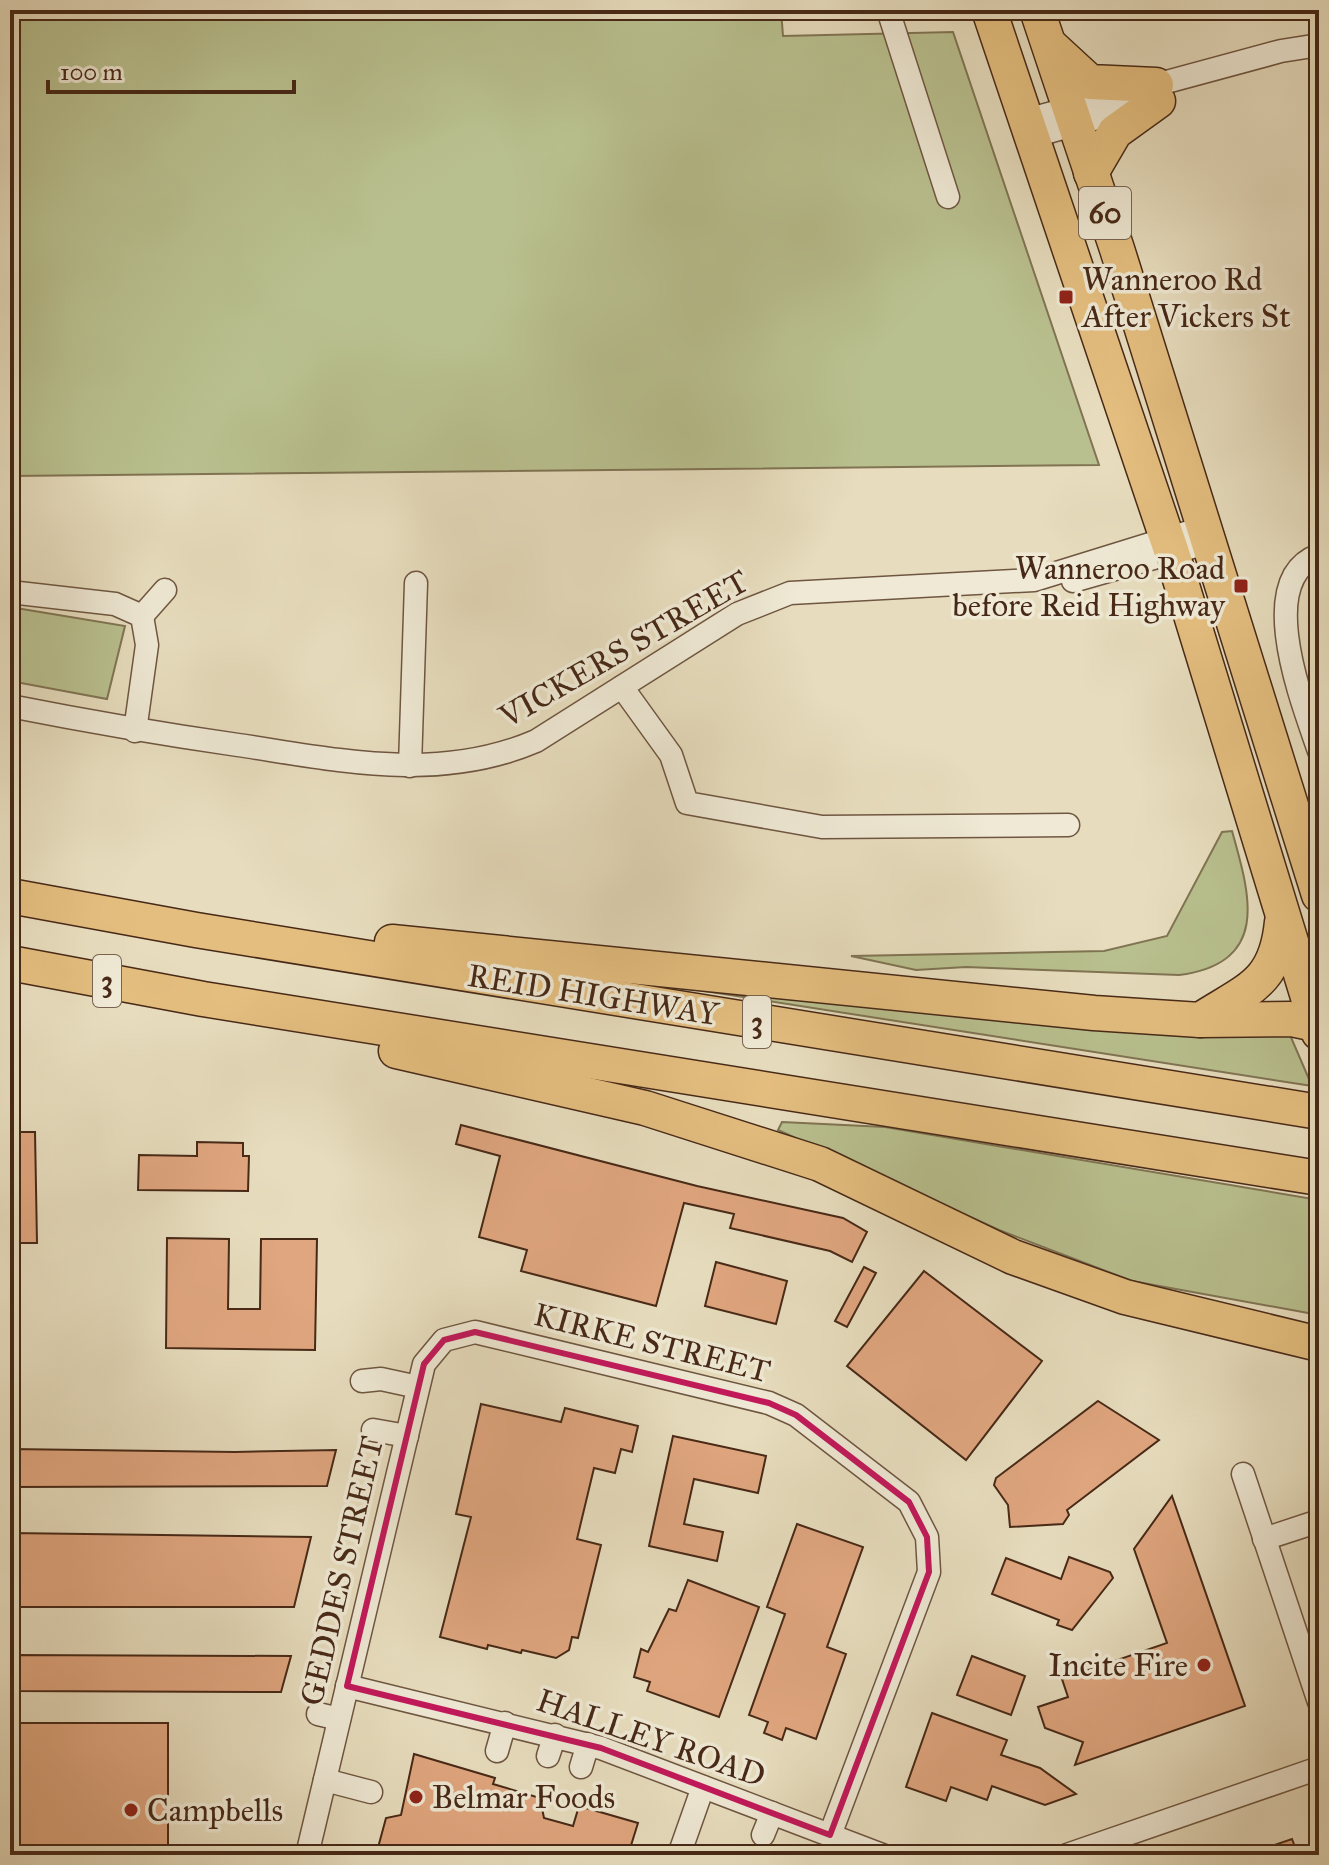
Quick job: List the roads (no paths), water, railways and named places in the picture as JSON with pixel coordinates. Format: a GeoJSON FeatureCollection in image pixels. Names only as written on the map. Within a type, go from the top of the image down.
{"type":"FeatureCollection","features":[{"type":"Feature","properties":{"kind":"highway","name":"60"},"geometry":{"type":"LineString","coordinates":[[989,10],[1169,546],[1318,1028]]}},
{"type":"Feature","properties":{"kind":"highway","name":"60"},"geometry":{"type":"LineString","coordinates":[[1037,10],[1208,534],[1319,895]]}},
{"type":"Feature","properties":{"kind":"highway"},"geometry":{"type":"LineString","coordinates":[[1049,44],[1090,82],[1157,93]]}},
{"type":"Feature","properties":{"kind":"highway"},"geometry":{"type":"LineString","coordinates":[[1091,173],[1115,132],[1157,93]]}},
{"type":"Feature","properties":{"kind":"highway","name":"REID HIGHWAY"},"geometry":{"type":"LineString","coordinates":[[10,896],[196,930],[1319,1112]]}},
{"type":"Feature","properties":{"kind":"highway"},"geometry":{"type":"LineString","coordinates":[[1200,1020],[1257,983],[1275,962],[1282,918]]}},
{"type":"Feature","properties":{"kind":"highway"},"geometry":{"type":"LineString","coordinates":[[196,930],[466,947],[988,1002],[1200,1020],[1291,1019],[1318,1028]]}},
{"type":"Feature","properties":{"kind":"highway","name":"REID HIGHWAY"},"geometry":{"type":"LineString","coordinates":[[10,963],[203,999],[1319,1178]]}},
{"type":"Feature","properties":{"kind":"highway"},"geometry":{"type":"LineString","coordinates":[[203,999],[380,1047],[645,1108],[820,1164],[1013,1257],[1125,1297],[1319,1344]]}},
{"type":"Feature","properties":{"kind":"highway"},"geometry":{"type":"LineString","coordinates":[[1206,1319],[1319,1335]]}},
{"type":"Feature","properties":{"kind":"street"},"geometry":{"type":"LineString","coordinates":[[888,10],[948,197]]}},
{"type":"Feature","properties":{"kind":"street"},"geometry":{"type":"LineString","coordinates":[[1028,129],[1157,93],[1284,65],[1318,54]]}},
{"type":"Feature","properties":{"kind":"street","name":"VICKERS STREET"},"geometry":{"type":"LineString","coordinates":[[10,706],[135,731],[375,766],[447,765],[501,756],[536,741],[737,614],[790,593],[1034,580],[1054,586],[1208,534]]}},
{"type":"Feature","properties":{"kind":"street"},"geometry":{"type":"LineString","coordinates":[[1319,555],[1308,559],[1294,575],[1287,597],[1286,614],[1293,673],[1319,751]]}},
{"type":"Feature","properties":{"kind":"street"},"geometry":{"type":"LineString","coordinates":[[410,766],[416,583]]}},
{"type":"Feature","properties":{"kind":"street"},"geometry":{"type":"LineString","coordinates":[[142,616],[165,590]]}},
{"type":"Feature","properties":{"kind":"street"},"geometry":{"type":"LineString","coordinates":[[10,592],[115,604],[142,616]]}},
{"type":"Feature","properties":{"kind":"street"},"geometry":{"type":"LineString","coordinates":[[135,731],[147,645],[142,616]]}},
{"type":"Feature","properties":{"kind":"street"},"geometry":{"type":"LineString","coordinates":[[622,687],[671,755],[687,803],[822,827],[1068,825]]}},
{"type":"Feature","properties":{"kind":"street","name":"GEDDES STREET"},"geometry":{"type":"LineString","coordinates":[[307,1855],[325,1780],[328,1716],[347,1686],[424,1364],[444,1340],[475,1332]]}},
{"type":"Feature","properties":{"kind":"street","name":"KIRKE STREET"},"geometry":{"type":"LineString","coordinates":[[475,1332],[769,1403],[796,1415],[909,1502],[927,1537],[929,1572],[830,1835]]}},
{"type":"Feature","properties":{"kind":"street"},"geometry":{"type":"LineString","coordinates":[[373,1430],[407,1436]]}},
{"type":"Feature","properties":{"kind":"street"},"geometry":{"type":"LineString","coordinates":[[1243,1474],[1319,1702]]}},
{"type":"Feature","properties":{"kind":"street"},"geometry":{"type":"LineString","coordinates":[[1264,1539],[1319,1521]]}},
{"type":"Feature","properties":{"kind":"street","name":"HALLEY ROAD"},"geometry":{"type":"LineString","coordinates":[[347,1686],[505,1723],[552,1745],[588,1744],[882,1855]]}},
{"type":"Feature","properties":{"kind":"street"},"geometry":{"type":"LineString","coordinates":[[497,1751],[505,1723]]}},
{"type":"Feature","properties":{"kind":"street"},"geometry":{"type":"LineString","coordinates":[[581,1767],[588,1744]]}},
{"type":"Feature","properties":{"kind":"street"},"geometry":{"type":"LineString","coordinates":[[1067,1855],[1319,1768]]}},
{"type":"Feature","properties":{"kind":"street"},"geometry":{"type":"LineString","coordinates":[[325,1780],[371,1792]]}},
{"type":"Feature","properties":{"kind":"street"},"geometry":{"type":"LineString","coordinates":[[679,1855],[703,1787]]}},
{"type":"Feature","properties":{"kind":"street"},"geometry":{"type":"LineString","coordinates":[[763,1835],[772,1813]]}},
{"type":"Feature","properties":{"kind":"place","name":"Wanneroo Rd After Vickers St"},"geometry":{"type":"Point","coordinates":[1066,297]}},
{"type":"Feature","properties":{"kind":"place","name":"Wanneroo Road before Reid Highway"},"geometry":{"type":"Point","coordinates":[1241,586]}},
{"type":"Feature","properties":{"kind":"place","name":"Incite Fire"},"geometry":{"type":"Point","coordinates":[1204,1665]}},
{"type":"Feature","properties":{"kind":"place","name":"Belmar Foods"},"geometry":{"type":"Point","coordinates":[416,1797]}},
{"type":"Feature","properties":{"kind":"place","name":"Campbells"},"geometry":{"type":"Point","coordinates":[131,1810]}}]}
